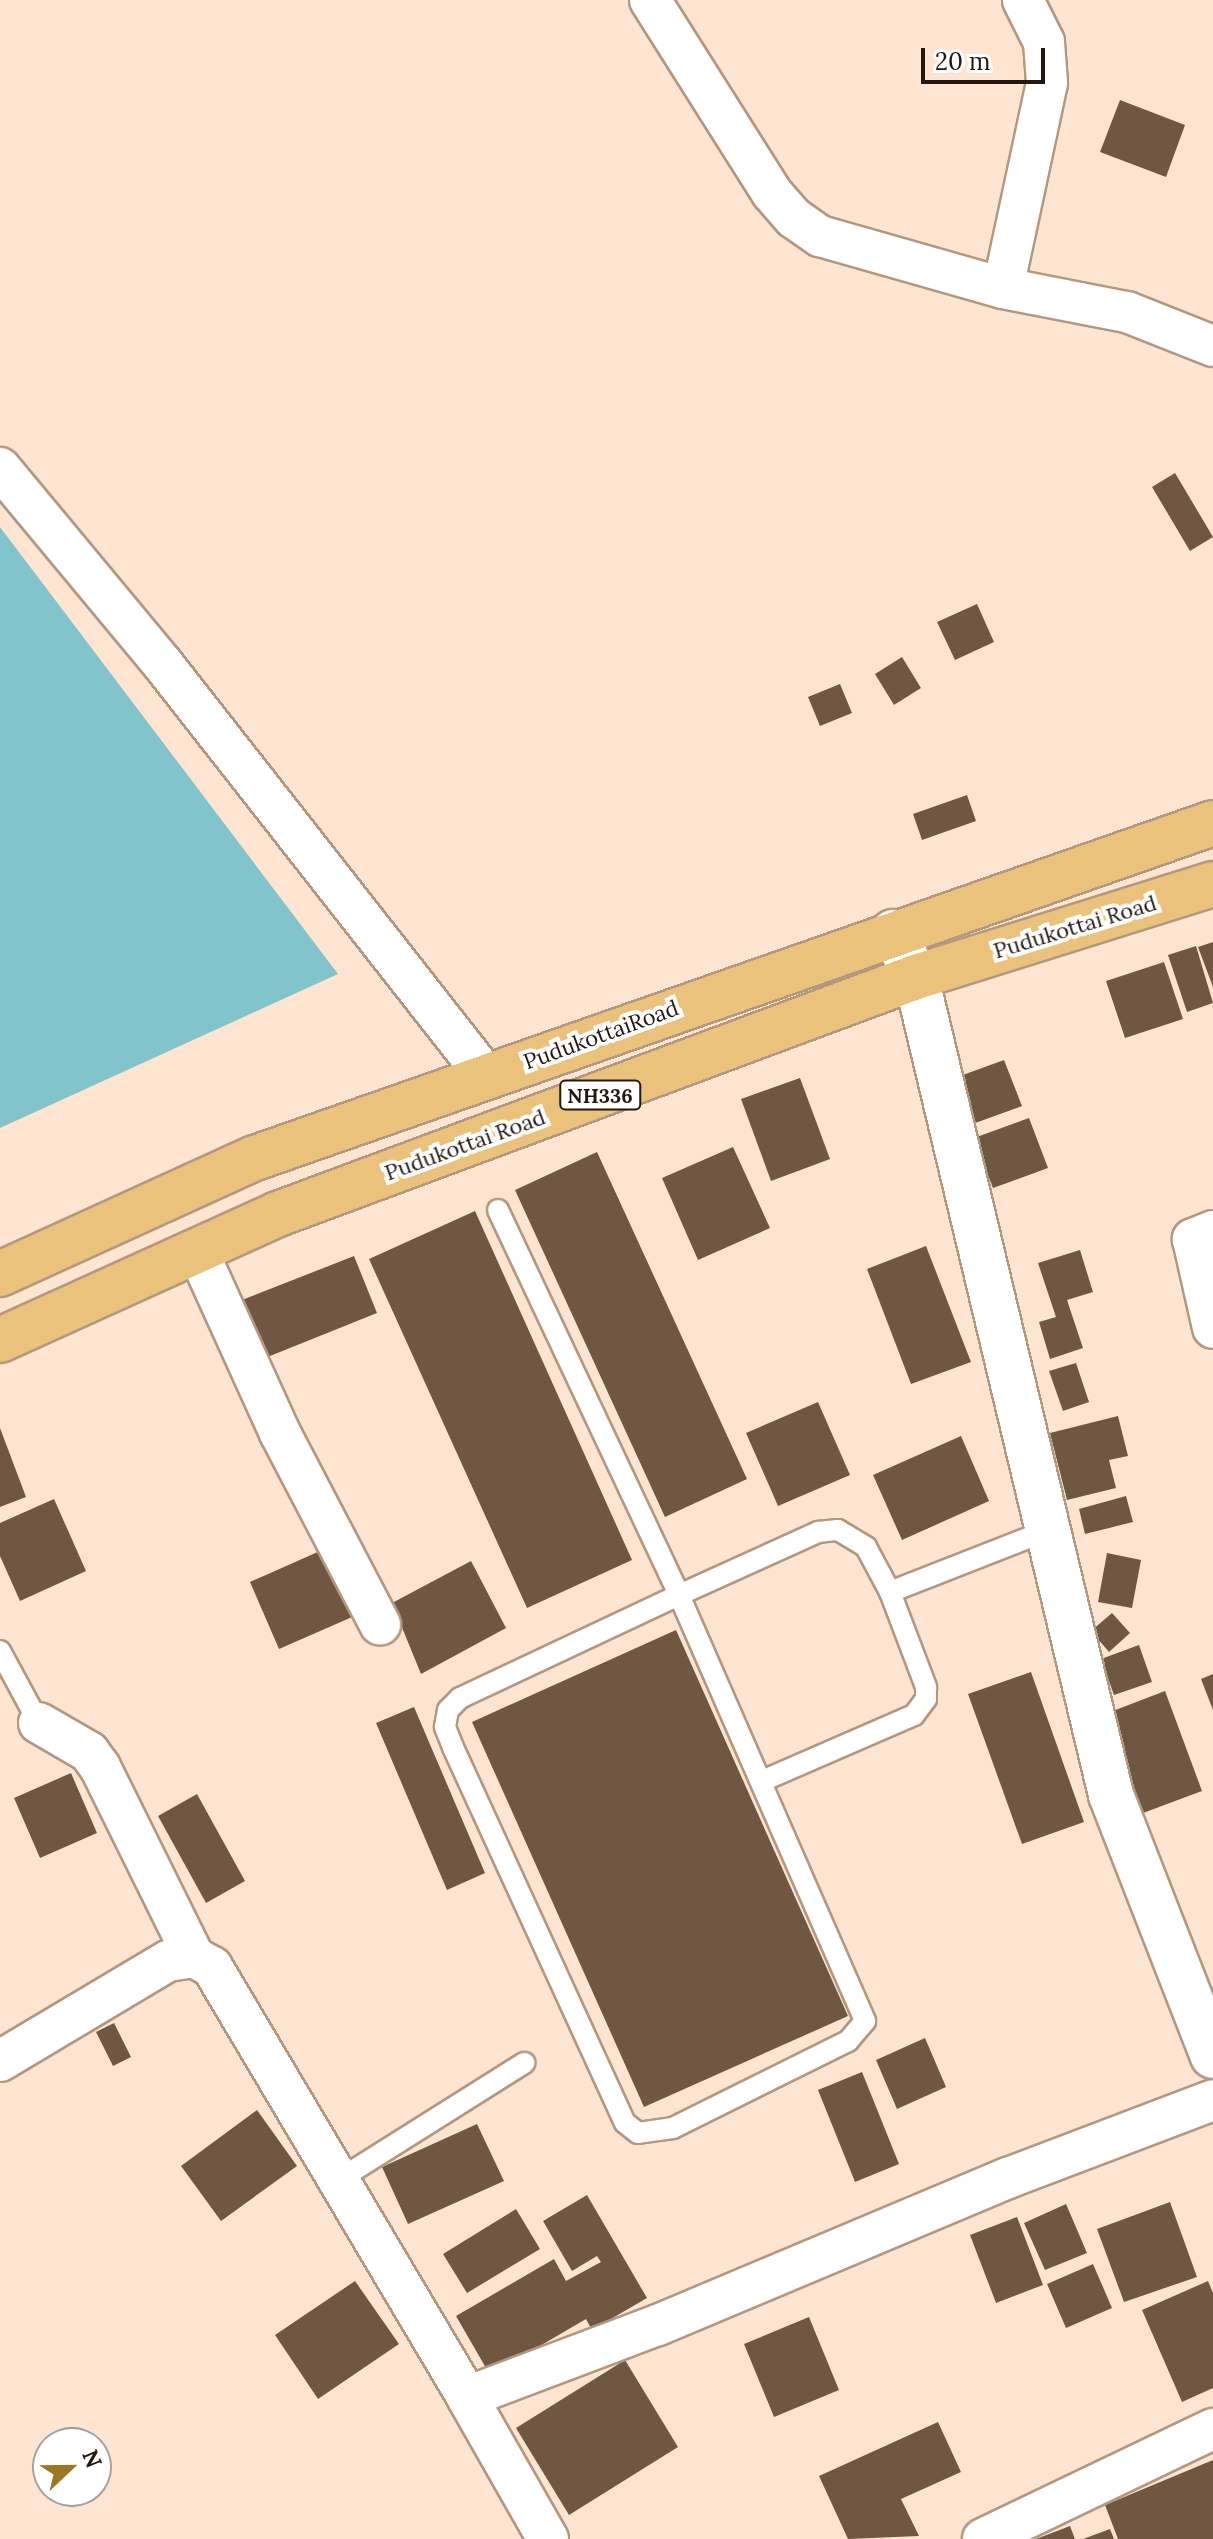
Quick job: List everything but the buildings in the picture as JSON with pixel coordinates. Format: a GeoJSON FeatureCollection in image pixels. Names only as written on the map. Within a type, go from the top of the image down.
{"type":"FeatureCollection","features":[{"type":"Feature","properties":{"kind":"highway","name":"PudukottaiRoad"},"geometry":{"type":"LineString","coordinates":[[0,1274],[255,1158],[893,932],[1213,823]]}},
{"type":"Feature","properties":{"kind":"highway","name":"Pudukottai Road"},"geometry":{"type":"LineString","coordinates":[[0,1340],[278,1214],[916,977],[1213,884]]}},
{"type":"Feature","properties":{"kind":"highway"},"geometry":{"type":"LineString","coordinates":[[443,1091],[463,1146]]}},
{"type":"Feature","properties":{"kind":"street"},"geometry":{"type":"LineString","coordinates":[[650,0],[772,193],[794,218],[820,236],[860,250],[1003,288],[1127,312],[1213,346]]}},
{"type":"Feature","properties":{"kind":"street"},"geometry":{"type":"LineString","coordinates":[[1003,288],[1047,83],[1044,42],[1023,0]]}},
{"type":"Feature","properties":{"kind":"street"},"geometry":{"type":"LineString","coordinates":[[0,468],[162,663],[486,1076]]}},
{"type":"Feature","properties":{"kind":"street"},"geometry":{"type":"LineString","coordinates":[[893,932],[916,977],[1111,1795],[1213,2056]]}},
{"type":"Feature","properties":{"kind":"street"},"geometry":{"type":"LineString","coordinates":[[1213,1231],[1193,1239],[1213,1328]]}},
{"type":"Feature","properties":{"kind":"street"},"geometry":{"type":"LineString","coordinates":[[197,1250],[280,1433],[380,1624]]}},
{"type":"Feature","properties":{"kind":"street"},"geometry":{"type":"LineString","coordinates":[[39,1723],[89,1752],[100,1767],[194,1957],[212,1967],[340,2179],[548,2539]]}},
{"type":"Feature","properties":{"kind":"street"},"geometry":{"type":"LineString","coordinates":[[0,2061],[168,1961],[194,1957]]}},
{"type":"Feature","properties":{"kind":"street"},"geometry":{"type":"LineString","coordinates":[[467,2397],[687,2314],[1008,2178],[1213,2100]]}},
{"type":"Feature","properties":{"kind":"street"},"geometry":{"type":"LineString","coordinates":[[998,2536],[1213,2429]]}},
{"type":"Feature","properties":{"kind":"lane"},"geometry":{"type":"LineString","coordinates":[[498,1210],[679,1595],[865,2021],[848,2041],[673,2128],[638,2133],[625,2123],[445,1727],[448,1710],[460,1698],[679,1595],[818,1532],[838,1530],[866,1547],[890,1592],[926,1687],[922,1708],[762,1781]]}},
{"type":"Feature","properties":{"kind":"lane"},"geometry":{"type":"LineString","coordinates":[[890,1592],[1048,1530]]}},
{"type":"Feature","properties":{"kind":"lane"},"geometry":{"type":"LineString","coordinates":[[0,1651],[39,1723]]}},
{"type":"Feature","properties":{"kind":"lane"},"geometry":{"type":"LineString","coordinates":[[340,2179],[524,2063]]}},
{"type":"Feature","properties":{"kind":"water"},"geometry":{"type":"Polygon","coordinates":[[[0,527],[338,974],[0,1128],[0,527]]]}}]}
